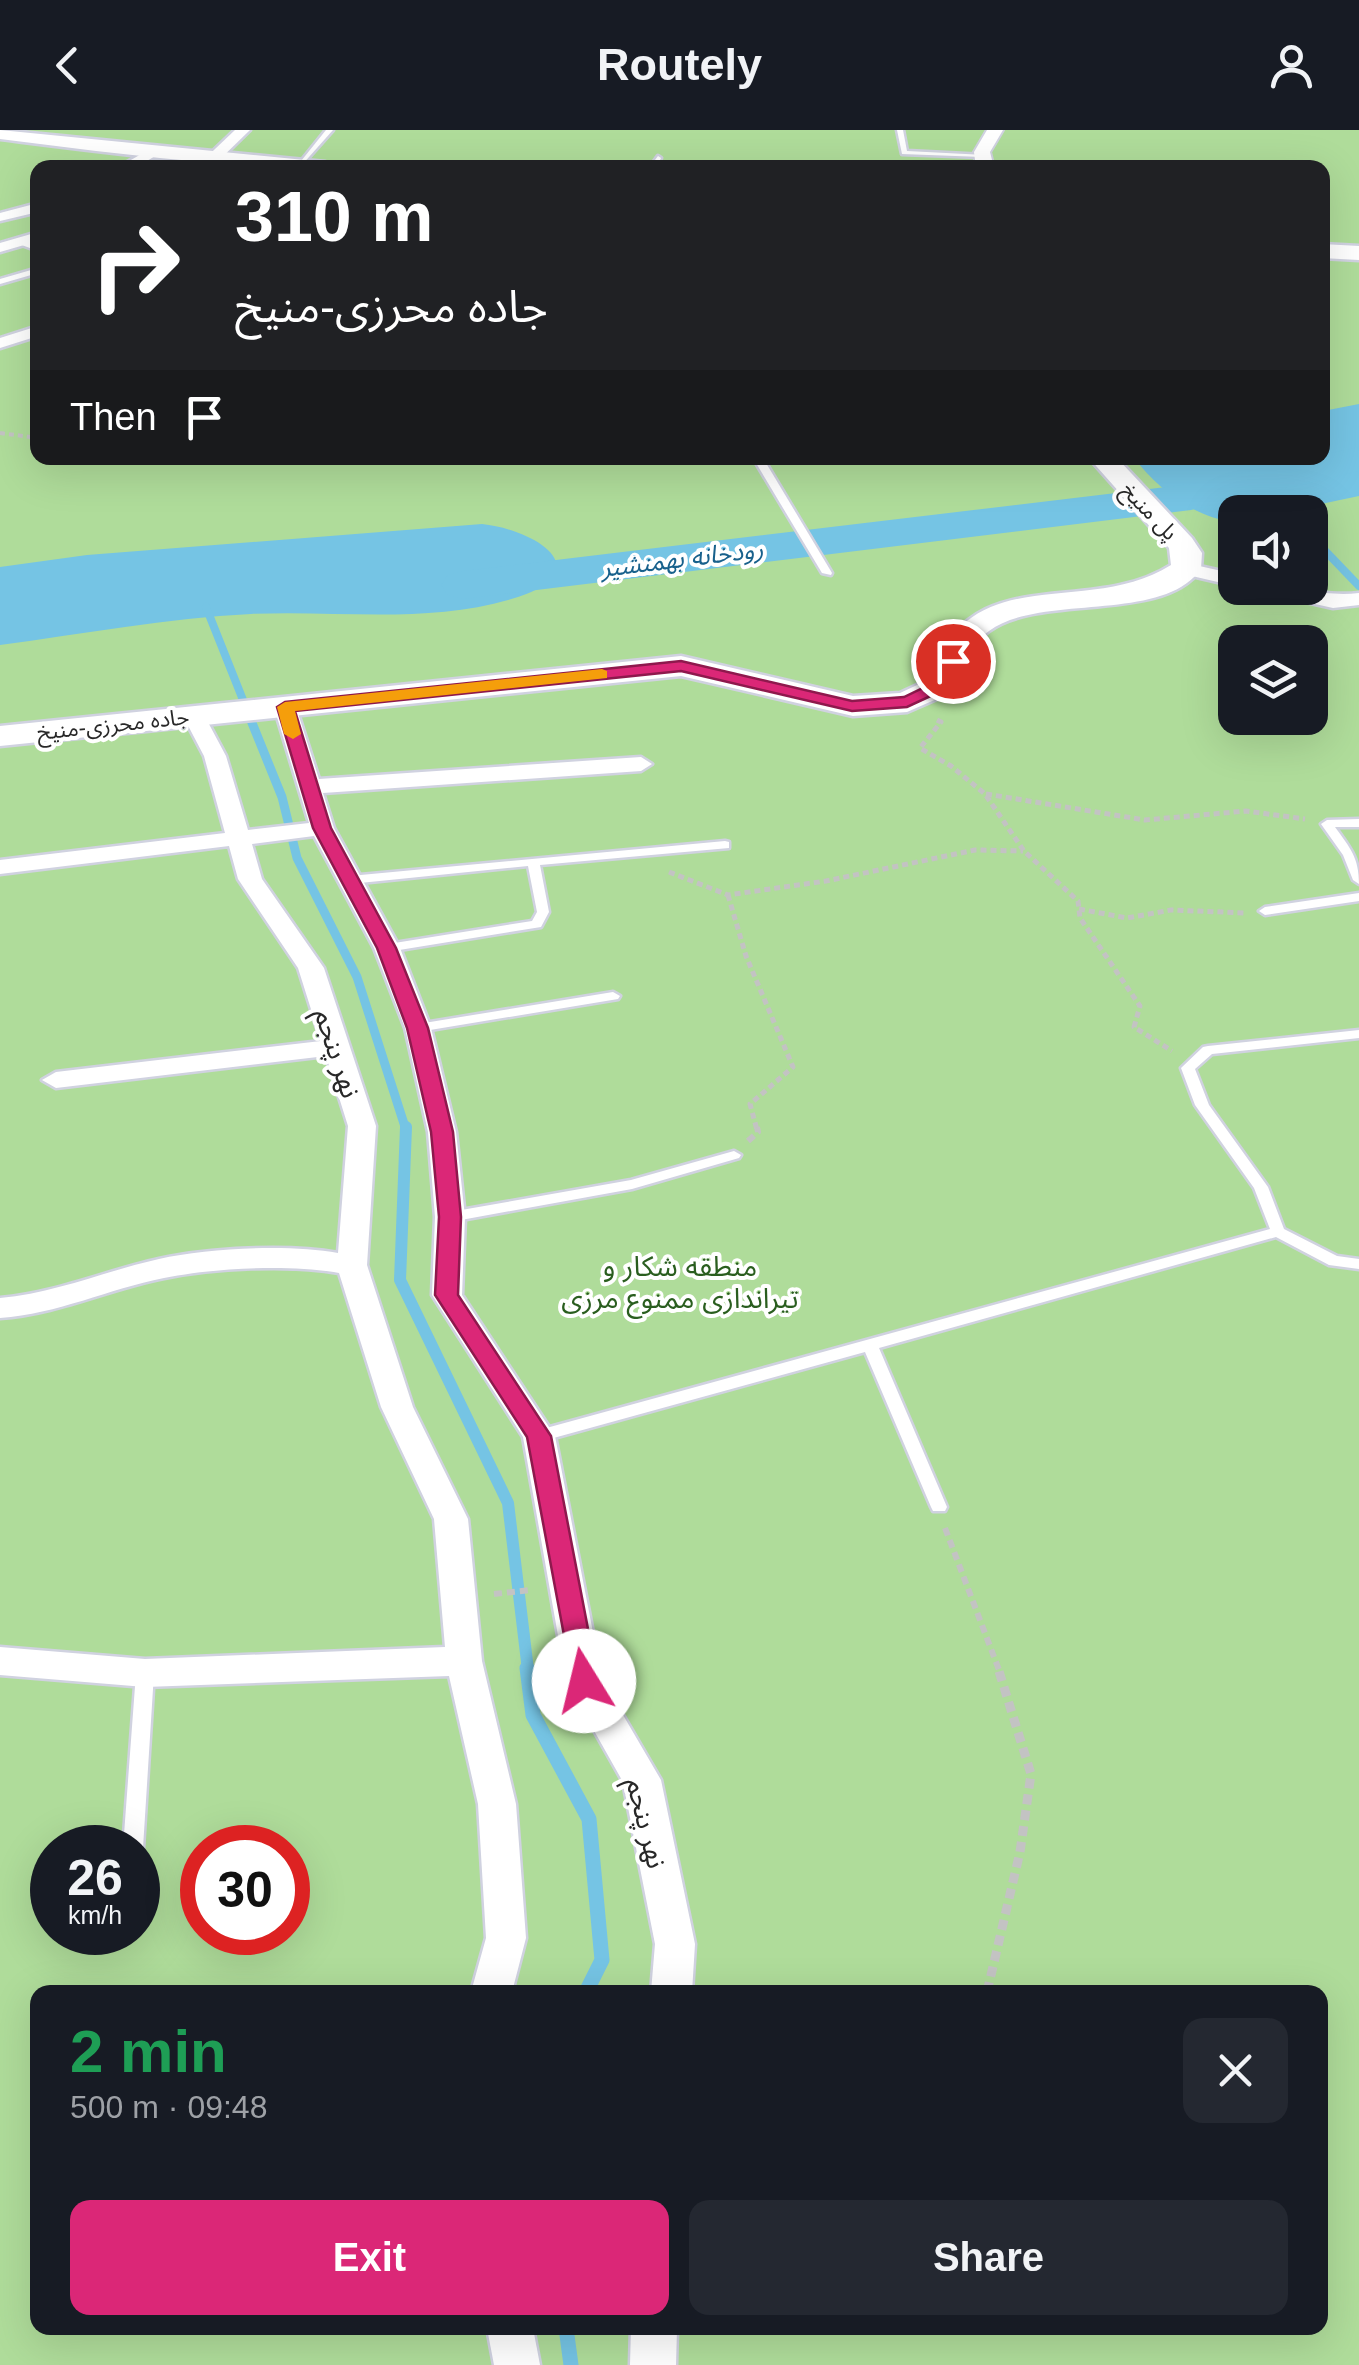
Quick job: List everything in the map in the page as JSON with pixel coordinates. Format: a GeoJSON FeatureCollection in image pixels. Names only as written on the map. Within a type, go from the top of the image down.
{"type":"FeatureCollection","features":[{"type":"Feature","properties":{"kind":"main road"},"geometry":{"type":"LineString","coordinates":[[0,133],[41,134],[192,160]]}},
{"type":"Feature","properties":{"kind":"main road"},"geometry":{"type":"LineString","coordinates":[[1330,252],[1359,253]]}},
{"type":"Feature","properties":{"kind":"main road","name":"پل منیخ"},"geometry":{"type":"LineString","coordinates":[[1109,465],[1182,544],[1187,554],[1186,569]]}},
{"type":"Feature","properties":{"kind":"main road"},"geometry":{"type":"LineString","coordinates":[[277,708],[681,666],[852,706],[907,702],[944,684],[962,639],[980,625],[1027,608],[1164,585],[1186,569]]}},
{"type":"Feature","properties":{"kind":"main road","name":"جاده محرزی-منیخ"},"geometry":{"type":"LineString","coordinates":[[0,736],[277,708]]}},
{"type":"Feature","properties":{"kind":"street"},"geometry":{"type":"LineString","coordinates":[[209,160],[243,130]]}},
{"type":"Feature","properties":{"kind":"street"},"geometry":{"type":"LineString","coordinates":[[139,160],[154,152]]}},
{"type":"Feature","properties":{"kind":"street"},"geometry":{"type":"LineString","coordinates":[[0,218],[30,209]]}},
{"type":"Feature","properties":{"kind":"street"},"geometry":{"type":"LineString","coordinates":[[0,248],[30,242]]}},
{"type":"Feature","properties":{"kind":"street"},"geometry":{"type":"LineString","coordinates":[[0,344],[30,334]]}},
{"type":"Feature","properties":{"kind":"street"},"geometry":{"type":"LineString","coordinates":[[1186,569],[1218,576]]}},
{"type":"Feature","properties":{"kind":"street"},"geometry":{"type":"LineString","coordinates":[[1328,601],[1353,600]]}},
{"type":"Feature","properties":{"kind":"street","name":"نهر پنجم"},"geometry":{"type":"LineString","coordinates":[[277,708],[308,787],[315,829],[350,880],[386,948],[418,1028],[442,1132],[450,1217],[446,1295],[539,1436],[584,1681],[642,1780],[675,1944],[672,1985]]}},
{"type":"Feature","properties":{"kind":"street","name":"نهر پنجم"},"geometry":{"type":"LineString","coordinates":[[210,714],[214,756],[250,879],[311,968],[362,1126],[352,1265],[397,1407],[451,1518],[464,1661],[497,1804],[506,1938],[494,1985]]}},
{"type":"Feature","properties":{"kind":"street"},"geometry":{"type":"LineString","coordinates":[[308,787],[641,764]]}},
{"type":"Feature","properties":{"kind":"street"},"geometry":{"type":"LineString","coordinates":[[0,867],[315,829]]}},
{"type":"Feature","properties":{"kind":"street"},"geometry":{"type":"LineString","coordinates":[[56,1080],[335,1047]]}},
{"type":"Feature","properties":{"kind":"street"},"geometry":{"type":"LineString","coordinates":[[0,1308],[38,1305],[163,1268],[301,1256],[352,1265]]}},
{"type":"Feature","properties":{"kind":"street"},"geometry":{"type":"LineString","coordinates":[[0,1660],[146,1673],[464,1661]]}},
{"type":"Feature","properties":{"kind":"street"},"geometry":{"type":"LineString","coordinates":[[511,2335],[517,2365]]}},
{"type":"Feature","properties":{"kind":"street"},"geometry":{"type":"LineString","coordinates":[[653,2365],[654,2335]]}},
{"type":"Feature","properties":{"kind":"lane"},"geometry":{"type":"LineString","coordinates":[[303,160],[330,130]]}},
{"type":"Feature","properties":{"kind":"lane"},"geometry":{"type":"LineString","coordinates":[[900,130],[904,153],[985,150]]}},
{"type":"Feature","properties":{"kind":"lane"},"geometry":{"type":"LineString","coordinates":[[0,282],[30,273]]}},
{"type":"Feature","properties":{"kind":"lane"},"geometry":{"type":"LineString","coordinates":[[762,465],[826,573]]}},
{"type":"Feature","properties":{"kind":"lane"},"geometry":{"type":"LineString","coordinates":[[1327,824],[1359,824]]}},
{"type":"Feature","properties":{"kind":"lane"},"geometry":{"type":"LineString","coordinates":[[1327,824],[1349,855],[1359,880]]}},
{"type":"Feature","properties":{"kind":"lane"},"geometry":{"type":"LineString","coordinates":[[350,880],[724,845]]}},
{"type":"Feature","properties":{"kind":"lane"},"geometry":{"type":"LineString","coordinates":[[386,948],[537,924],[544,912],[532,862]]}},
{"type":"Feature","properties":{"kind":"lane"},"geometry":{"type":"LineString","coordinates":[[1265,911],[1359,897]]}},
{"type":"Feature","properties":{"kind":"lane"},"geometry":{"type":"LineString","coordinates":[[418,1028],[613,996]]}},
{"type":"Feature","properties":{"kind":"lane"},"geometry":{"type":"LineString","coordinates":[[1359,1034],[1208,1050],[1188,1068],[1202,1105],[1261,1187],[1278,1232],[1334,1261],[1359,1264]]}},
{"type":"Feature","properties":{"kind":"lane"},"geometry":{"type":"LineString","coordinates":[[450,1217],[632,1184],[734,1155]]}},
{"type":"Feature","properties":{"kind":"lane"},"geometry":{"type":"LineString","coordinates":[[539,1436],[1278,1232]]}},
{"type":"Feature","properties":{"kind":"lane"},"geometry":{"type":"LineString","coordinates":[[870,1345],[938,1507]]}},
{"type":"Feature","properties":{"kind":"lane"},"geometry":{"type":"LineString","coordinates":[[135,1825],[146,1673]]}},
{"type":"Feature","properties":{"kind":"path"},"geometry":{"type":"LineString","coordinates":[[0,432],[30,437]]}},
{"type":"Feature","properties":{"kind":"path"},"geometry":{"type":"LineString","coordinates":[[907,702],[941,722],[920,748],[951,766],[985,794],[1024,851],[1078,900],[1079,910],[1106,959],[1140,1006],[1134,1027],[1154,1043],[1197,1060]]}},
{"type":"Feature","properties":{"kind":"path"},"geometry":{"type":"LineString","coordinates":[[985,794],[1145,820],[1246,811],[1288,814],[1327,824]]}},
{"type":"Feature","properties":{"kind":"path"},"geometry":{"type":"LineString","coordinates":[[622,854],[728,896],[826,881],[975,850],[1024,851]]}},
{"type":"Feature","properties":{"kind":"path"},"geometry":{"type":"LineString","coordinates":[[728,896],[746,956],[794,1068],[750,1104],[758,1132],[734,1155]]}},
{"type":"Feature","properties":{"kind":"path"},"geometry":{"type":"LineString","coordinates":[[1079,910],[1126,918],[1171,910],[1236,914],[1265,911]]}},
{"type":"Feature","properties":{"kind":"path"},"geometry":{"type":"LineString","coordinates":[[938,1507],[1014,1709],[1031,1774],[1020,1852],[989,1985]]}},
{"type":"Feature","properties":{"kind":"path"},"geometry":{"type":"LineString","coordinates":[[486,1595],[548,1588]]}},
{"type":"Feature","properties":{"kind":"green space","name":"منطقه شکار و تیراندازی ممنوع مرزی"},"geometry":{"type":"Polygon","coordinates":[[[0,130],[1359,130],[1359,2365],[0,2365],[0,130]]]}},
{"type":"Feature","properties":{"kind":"water"},"geometry":{"type":"Polygon","coordinates":[[[1359,404],[1359,496],[1328,503],[1328,495],[1218,495],[1218,518],[1179,500],[1140,465],[1330,465],[1330,410],[1359,404]]]}},
{"type":"Feature","properties":{"kind":"water"},"geometry":{"type":"Polygon","coordinates":[[[482,524],[501,527],[537,542],[556,563],[554,574],[542,586],[518,597],[452,611],[220,616],[0,645],[0,567],[87,555],[482,524]]]}},
{"type":"Feature","properties":{"kind":"waterway","name":"رودخانه بهمنشیر"},"geometry":{"type":"LineString","coordinates":[[464,585],[1191,497],[1359,459]]}},
{"type":"Feature","properties":{"kind":"waterway"},"geometry":{"type":"LineString","coordinates":[[1328,554],[1359,586]]}},
{"type":"Feature","properties":{"kind":"waterway"},"geometry":{"type":"LineString","coordinates":[[206,607],[247,710]]}},
{"type":"Feature","properties":{"kind":"waterway"},"geometry":{"type":"LineString","coordinates":[[246,708],[282,797],[297,858],[357,977],[406,1130]]}},
{"type":"Feature","properties":{"kind":"waterway"},"geometry":{"type":"LineString","coordinates":[[406,1130],[400,1280],[508,1503],[528,1670]]}},
{"type":"Feature","properties":{"kind":"waterway"},"geometry":{"type":"LineString","coordinates":[[527,1668],[533,1715],[589,1819],[602,1960],[590,1985]]}},
{"type":"Feature","properties":{"kind":"waterway"},"geometry":{"type":"LineString","coordinates":[[567,2335],[571,2365]]}},
{"type":"Feature","properties":{"kind":"slow traffic"},"geometry":{"type":"LineString","coordinates":[[293,734],[285,707],[602,674]]}},
{"type":"Feature","properties":{"kind":"route"},"geometry":{"type":"LineString","coordinates":[[584,1681],[539,1436],[446,1295],[450,1217],[442,1132],[418,1028],[386,948],[322,828],[285,707],[681,666],[852,706],[907,702],[944,684],[953,661]]}}]}
